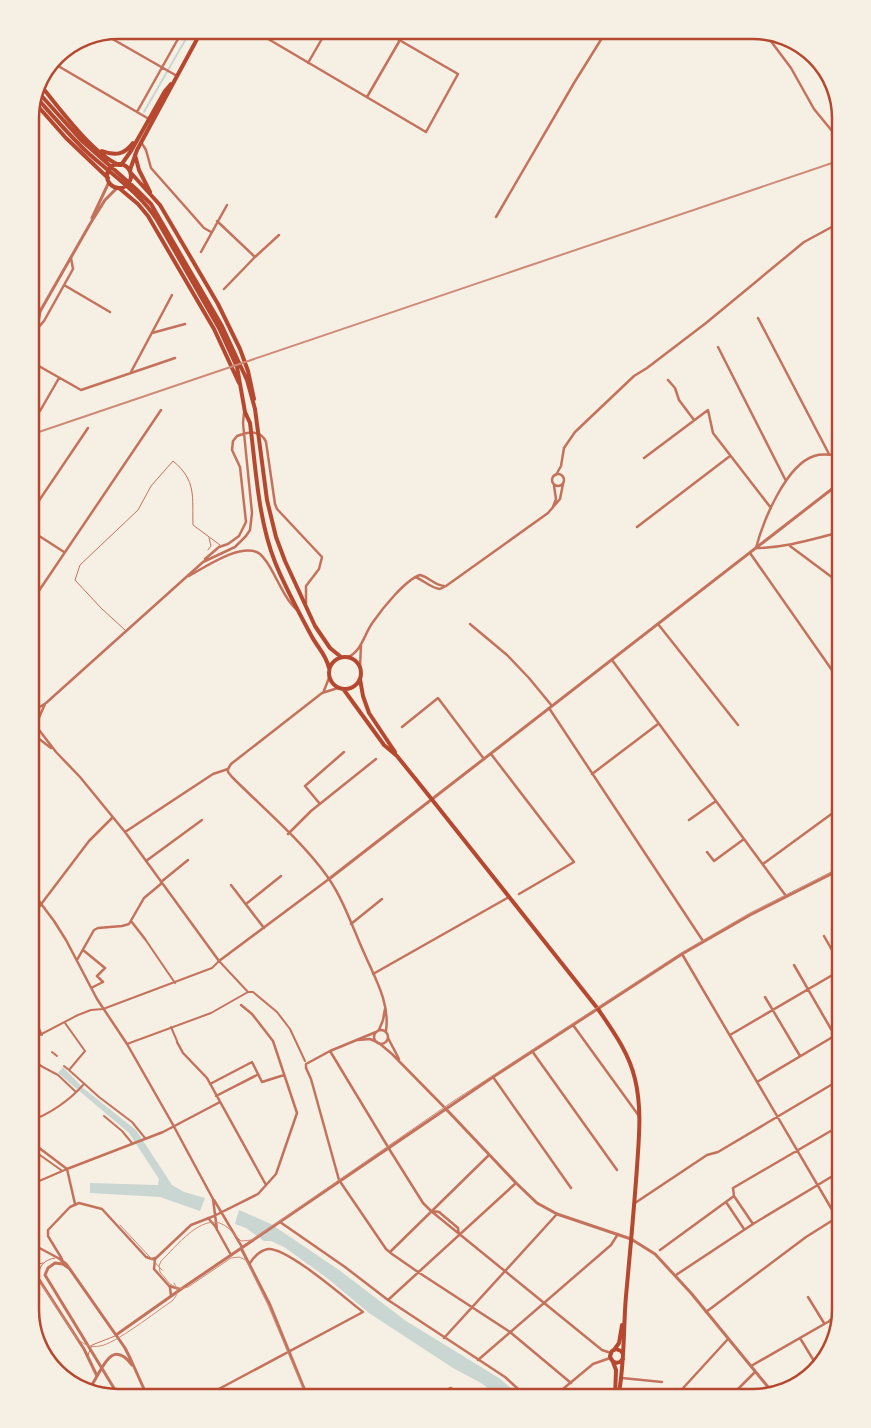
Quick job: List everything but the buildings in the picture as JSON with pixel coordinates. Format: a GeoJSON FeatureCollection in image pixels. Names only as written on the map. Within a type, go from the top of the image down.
{"type":"FeatureCollection","features":[{"type":"Feature","properties":{"kind":"main road"},"geometry":{"type":"LineString","coordinates":[[108,180],[110,169],[120,165],[131,151],[197,39]]}},
{"type":"Feature","properties":{"kind":"main road"},"geometry":{"type":"LineString","coordinates":[[44,90],[98,150],[130,172],[154,199],[165,214],[218,304],[240,349],[250,379],[270,515],[276,537],[315,626],[330,648],[341,657]]}},
{"type":"Feature","properties":{"kind":"main road"},"geometry":{"type":"LineString","coordinates":[[42,98],[69,134],[138,196],[152,213],[247,380],[255,409]]}},
{"type":"Feature","properties":{"kind":"main road"},"geometry":{"type":"LineString","coordinates":[[41,101],[45,104]]}},
{"type":"Feature","properties":{"kind":"main road"},"geometry":{"type":"LineString","coordinates":[[39,109],[108,180],[143,210],[211,324],[240,384]]}},
{"type":"Feature","properties":{"kind":"main road"},"geometry":{"type":"LineString","coordinates":[[118,188],[129,184],[135,154],[149,121]]}},
{"type":"Feature","properties":{"kind":"main road"},"geometry":{"type":"LineString","coordinates":[[98,150],[116,155],[122,153],[132,144],[149,121]]}},
{"type":"Feature","properties":{"kind":"main road"},"geometry":{"type":"LineString","coordinates":[[135,154],[139,170],[154,199]]}},
{"type":"Feature","properties":{"kind":"main road"},"geometry":{"type":"LineString","coordinates":[[232,352],[239,373],[245,412],[250,423],[260,506],[268,540],[278,568],[298,611],[325,656],[329,668],[329,678],[334,686],[344,690],[354,687],[360,679]]}},
{"type":"Feature","properties":{"kind":"main road"},"geometry":{"type":"LineString","coordinates":[[329,668],[334,661],[341,657],[354,659],[360,667],[360,679],[369,713],[397,756],[598,1009],[620,1040],[628,1057],[639,1096],[640,1118],[625,1310],[622,1378],[619,1389]]}},
{"type":"Feature","properties":{"kind":"main road"},"geometry":{"type":"LineString","coordinates":[[344,690],[384,745],[397,756]]}},
{"type":"Feature","properties":{"kind":"main road"},"geometry":{"type":"LineString","coordinates":[[616,1389],[616,1367],[612,1356],[620,1338],[625,1310]]}},
{"type":"Feature","properties":{"kind":"main road"},"geometry":{"type":"LineString","coordinates":[[612,1356],[618,1350],[623,1357]]}},
{"type":"Feature","properties":{"kind":"main road"},"geometry":{"type":"LineString","coordinates":[[612,1356],[620,1362],[623,1357]]}},
{"type":"Feature","properties":{"kind":"street"},"geometry":{"type":"LineString","coordinates":[[113,39],[177,76]]}},
{"type":"Feature","properties":{"kind":"street"},"geometry":{"type":"LineString","coordinates":[[137,112],[164,68],[178,39]]}},
{"type":"Feature","properties":{"kind":"street"},"geometry":{"type":"LineString","coordinates":[[268,39],[367,98],[426,132],[458,74],[400,40],[367,98]]}},
{"type":"Feature","properties":{"kind":"street"},"geometry":{"type":"LineString","coordinates":[[308,63],[322,39]]}},
{"type":"Feature","properties":{"kind":"street"},"geometry":{"type":"LineString","coordinates":[[496,217],[601,39]]}},
{"type":"Feature","properties":{"kind":"street"},"geometry":{"type":"LineString","coordinates":[[771,41],[791,68],[814,109],[832,131]]}},
{"type":"Feature","properties":{"kind":"street"},"geometry":{"type":"LineString","coordinates":[[58,66],[149,121]]}},
{"type":"Feature","properties":{"kind":"street"},"geometry":{"type":"LineString","coordinates":[[141,142],[146,150],[151,168],[163,184],[204,228],[211,232]]}},
{"type":"Feature","properties":{"kind":"street"},"geometry":{"type":"LineString","coordinates":[[90,224],[108,180]]}},
{"type":"Feature","properties":{"kind":"street"},"geometry":{"type":"LineString","coordinates":[[39,313],[105,200],[118,188]]}},
{"type":"Feature","properties":{"kind":"street"},"geometry":{"type":"LineString","coordinates":[[201,252],[217,221],[228,205]]}},
{"type":"Feature","properties":{"kind":"street"},"geometry":{"type":"LineString","coordinates":[[217,221],[255,257]]}},
{"type":"Feature","properties":{"kind":"street"},"geometry":{"type":"LineString","coordinates":[[551,510],[556,499],[552,479],[556,475],[564,448],[575,432],[634,376],[648,368],[706,323],[798,247],[832,226]]}},
{"type":"Feature","properties":{"kind":"street"},"geometry":{"type":"LineString","coordinates":[[224,289],[279,234]]}},
{"type":"Feature","properties":{"kind":"street"},"geometry":{"type":"LineString","coordinates":[[39,328],[73,269],[71,257]]}},
{"type":"Feature","properties":{"kind":"street"},"geometry":{"type":"LineString","coordinates":[[64,285],[110,312]]}},
{"type":"Feature","properties":{"kind":"street"},"geometry":{"type":"LineString","coordinates":[[130,373],[172,295]]}},
{"type":"Feature","properties":{"kind":"street"},"geometry":{"type":"LineString","coordinates":[[39,322],[41,309]]}},
{"type":"Feature","properties":{"kind":"street"},"geometry":{"type":"LineString","coordinates":[[758,318],[829,454]]}},
{"type":"Feature","properties":{"kind":"street"},"geometry":{"type":"LineString","coordinates":[[152,333],[185,324]]}},
{"type":"Feature","properties":{"kind":"street"},"geometry":{"type":"LineString","coordinates":[[718,347],[786,481]]}},
{"type":"Feature","properties":{"kind":"street"},"geometry":{"type":"LineString","coordinates":[[39,366],[81,390],[175,358]]}},
{"type":"Feature","properties":{"kind":"street"},"geometry":{"type":"LineString","coordinates":[[40,411],[59,378]]}},
{"type":"Feature","properties":{"kind":"street"},"geometry":{"type":"LineString","coordinates":[[668,380],[675,388],[679,400],[694,420]]}},
{"type":"Feature","properties":{"kind":"street"},"geometry":{"type":"LineString","coordinates":[[39,591],[161,410]]}},
{"type":"Feature","properties":{"kind":"street"},"geometry":{"type":"LineString","coordinates":[[644,458],[708,410],[712,433],[771,508]]}},
{"type":"Feature","properties":{"kind":"street"},"geometry":{"type":"LineString","coordinates":[[203,562],[235,547],[250,530],[252,513],[243,423],[245,412]]}},
{"type":"Feature","properties":{"kind":"street"},"geometry":{"type":"LineString","coordinates":[[39,501],[88,428]]}},
{"type":"Feature","properties":{"kind":"street"},"geometry":{"type":"LineString","coordinates":[[39,708],[221,546],[228,544],[239,536],[246,522],[246,515],[240,467],[232,450],[233,441],[239,435],[262,434],[266,442],[277,509],[322,557],[321,566],[306,586],[306,607]]}},
{"type":"Feature","properties":{"kind":"street"},"geometry":{"type":"LineString","coordinates":[[756,548],[760,532],[786,481],[802,463],[814,456],[832,454]]}},
{"type":"Feature","properties":{"kind":"street"},"geometry":{"type":"LineString","coordinates":[[637,527],[730,456]]}},
{"type":"Feature","properties":{"kind":"street"},"geometry":{"type":"LineString","coordinates":[[348,657],[355,654],[372,622],[406,584],[415,577],[433,588],[440,589],[551,510],[560,499],[565,480],[562,474],[561,462]]}},
{"type":"Feature","properties":{"kind":"street"},"geometry":{"type":"LineString","coordinates":[[556,475],[564,476]]}},
{"type":"Feature","properties":{"kind":"street"},"geometry":{"type":"LineString","coordinates":[[554,485],[563,484]]}},
{"type":"Feature","properties":{"kind":"street"},"geometry":{"type":"LineString","coordinates":[[39,1037],[92,1010],[103,1009],[212,968],[832,489]]}},
{"type":"Feature","properties":{"kind":"street"},"geometry":{"type":"LineString","coordinates":[[756,548],[789,546],[832,534]]}},
{"type":"Feature","properties":{"kind":"street"},"geometry":{"type":"LineString","coordinates":[[39,536],[65,552]]}},
{"type":"Feature","properties":{"kind":"street"},"geometry":{"type":"LineString","coordinates":[[789,546],[832,577]]}},
{"type":"Feature","properties":{"kind":"street"},"geometry":{"type":"LineString","coordinates":[[184,580],[220,559],[242,551],[258,552],[267,561],[287,600],[298,611]]}},
{"type":"Feature","properties":{"kind":"street"},"geometry":{"type":"LineString","coordinates":[[750,553],[832,670]]}},
{"type":"Feature","properties":{"kind":"street"},"geometry":{"type":"LineString","coordinates":[[470,624],[529,678],[704,941]]}},
{"type":"Feature","properties":{"kind":"street"},"geometry":{"type":"LineString","coordinates":[[658,624],[738,725]]}},
{"type":"Feature","properties":{"kind":"street"},"geometry":{"type":"LineString","coordinates":[[360,667],[361,644]]}},
{"type":"Feature","properties":{"kind":"street"},"geometry":{"type":"LineString","coordinates":[[612,660],[786,896]]}},
{"type":"Feature","properties":{"kind":"street"},"geometry":{"type":"LineString","coordinates":[[322,693],[329,678]]}},
{"type":"Feature","properties":{"kind":"street"},"geometry":{"type":"LineString","coordinates":[[124,832],[212,774],[228,768],[322,693],[338,688]]}},
{"type":"Feature","properties":{"kind":"street"},"geometry":{"type":"LineString","coordinates":[[402,727],[438,698],[484,759]]}},
{"type":"Feature","properties":{"kind":"street"},"geometry":{"type":"LineString","coordinates":[[39,718],[47,702]]}},
{"type":"Feature","properties":{"kind":"street"},"geometry":{"type":"LineString","coordinates":[[592,774],[658,724]]}},
{"type":"Feature","properties":{"kind":"street"},"geometry":{"type":"LineString","coordinates":[[39,728],[56,752],[80,777],[113,817],[219,961],[248,992]]}},
{"type":"Feature","properties":{"kind":"street"},"geometry":{"type":"LineString","coordinates":[[39,739],[56,752]]}},
{"type":"Feature","properties":{"kind":"street"},"geometry":{"type":"LineString","coordinates":[[320,804],[305,786],[344,752]]}},
{"type":"Feature","properties":{"kind":"street"},"geometry":{"type":"LineString","coordinates":[[491,754],[574,862],[519,894]]}},
{"type":"Feature","properties":{"kind":"street"},"geometry":{"type":"LineString","coordinates":[[288,834],[320,804],[376,759]]}},
{"type":"Feature","properties":{"kind":"street"},"geometry":{"type":"LineString","coordinates":[[228,768],[228,772],[232,777],[311,856],[329,879],[373,974],[385,1005],[388,1038],[401,1063]]}},
{"type":"Feature","properties":{"kind":"street"},"geometry":{"type":"LineString","coordinates":[[689,820],[716,801]]}},
{"type":"Feature","properties":{"kind":"street"},"geometry":{"type":"LineString","coordinates":[[763,864],[832,814]]}},
{"type":"Feature","properties":{"kind":"street"},"geometry":{"type":"LineString","coordinates":[[39,906],[89,841],[113,817]]}},
{"type":"Feature","properties":{"kind":"street"},"geometry":{"type":"LineString","coordinates":[[146,861],[202,820]]}},
{"type":"Feature","properties":{"kind":"street"},"geometry":{"type":"LineString","coordinates":[[707,852],[714,861],[744,839]]}},
{"type":"Feature","properties":{"kind":"street"},"geometry":{"type":"LineString","coordinates":[[77,960],[91,934],[98,928],[122,926],[131,921],[144,898],[188,860]]}},
{"type":"Feature","properties":{"kind":"street"},"geometry":{"type":"LineString","coordinates":[[116,1335],[169,1299],[180,1289],[493,1077],[682,954],[832,873]]}},
{"type":"Feature","properties":{"kind":"street"},"geometry":{"type":"LineString","coordinates":[[246,904],[281,876]]}},
{"type":"Feature","properties":{"kind":"street"},"geometry":{"type":"LineString","coordinates":[[231,885],[264,928]]}},
{"type":"Feature","properties":{"kind":"street"},"geometry":{"type":"LineString","coordinates":[[373,974],[509,898]]}},
{"type":"Feature","properties":{"kind":"street"},"geometry":{"type":"LineString","coordinates":[[351,924],[382,899]]}},
{"type":"Feature","properties":{"kind":"street"},"geometry":{"type":"LineString","coordinates":[[39,900],[77,960],[103,1009],[127,1044],[242,1248],[290,1352],[304,1389]]}},
{"type":"Feature","properties":{"kind":"street"},"geometry":{"type":"LineString","coordinates":[[131,921],[175,983]]}},
{"type":"Feature","properties":{"kind":"street"},"geometry":{"type":"LineString","coordinates":[[824,936],[832,950]]}},
{"type":"Feature","properties":{"kind":"street"},"geometry":{"type":"LineString","coordinates":[[82,950],[105,968],[97,976],[103,982],[91,988]]}},
{"type":"Feature","properties":{"kind":"street"},"geometry":{"type":"LineString","coordinates":[[682,954],[832,1209]]}},
{"type":"Feature","properties":{"kind":"street"},"geometry":{"type":"LineString","coordinates":[[794,965],[832,1031]]}},
{"type":"Feature","properties":{"kind":"street"},"geometry":{"type":"LineString","coordinates":[[730,1035],[832,975]]}},
{"type":"Feature","properties":{"kind":"street"},"geometry":{"type":"LineString","coordinates":[[127,1044],[211,1013],[248,992],[254,992],[277,1012],[290,1029],[306,1063],[340,1181],[386,1249],[510,1332],[571,1383]]}},
{"type":"Feature","properties":{"kind":"street"},"geometry":{"type":"LineString","coordinates":[[765,997],[800,1056]]}},
{"type":"Feature","properties":{"kind":"street"},"geometry":{"type":"LineString","coordinates":[[144,1389],[131,1360],[116,1335],[62,1260],[48,1236],[48,1232],[50,1227],[75,1204],[84,1203],[102,1209],[146,1257],[152,1260],[189,1226],[222,1213],[258,1194],[276,1174],[297,1113],[273,1041],[252,1014],[235,1000]]}},
{"type":"Feature","properties":{"kind":"street"},"geometry":{"type":"LineString","coordinates":[[306,1063],[330,1050],[379,1030],[383,1020],[385,1005]]}},
{"type":"Feature","properties":{"kind":"street"},"geometry":{"type":"LineString","coordinates":[[65,1023],[86,1050],[69,1070]]}},
{"type":"Feature","properties":{"kind":"street"},"geometry":{"type":"LineString","coordinates":[[573,1025],[640,1118]]}},
{"type":"Feature","properties":{"kind":"street"},"geometry":{"type":"LineString","coordinates":[[39,1027],[46,1038]]}},
{"type":"Feature","properties":{"kind":"street"},"geometry":{"type":"LineString","coordinates":[[171,1027],[183,1053],[208,1078],[216,1096],[266,1185]]}},
{"type":"Feature","properties":{"kind":"street"},"geometry":{"type":"LineString","coordinates":[[379,1030],[386,1031]]}},
{"type":"Feature","properties":{"kind":"street"},"geometry":{"type":"LineString","coordinates":[[376,1032],[374,1038],[378,1043],[401,1063],[537,1203],[557,1214],[631,1239],[655,1254],[676,1275],[769,1388]]}},
{"type":"Feature","properties":{"kind":"street"},"geometry":{"type":"LineString","coordinates":[[354,1041],[365,1039],[378,1043],[386,1042],[388,1038]]}},
{"type":"Feature","properties":{"kind":"street"},"geometry":{"type":"LineString","coordinates":[[757,1082],[832,1038]]}},
{"type":"Feature","properties":{"kind":"street"},"geometry":{"type":"LineString","coordinates":[[330,1050],[423,1203],[543,1304],[612,1356]]}},
{"type":"Feature","properties":{"kind":"street"},"geometry":{"type":"LineString","coordinates":[[532,1051],[617,1170]]}},
{"type":"Feature","properties":{"kind":"street"},"geometry":{"type":"LineString","coordinates":[[52,1052],[57,1056]]}},
{"type":"Feature","properties":{"kind":"street"},"geometry":{"type":"LineString","coordinates":[[210,1084],[252,1062],[262,1082],[284,1075]]}},
{"type":"Feature","properties":{"kind":"street"},"geometry":{"type":"LineString","coordinates":[[39,1064],[58,1075],[77,1092]]}},
{"type":"Feature","properties":{"kind":"street"},"geometry":{"type":"LineString","coordinates":[[64,1066],[83,1085],[132,1122],[144,1139]]}},
{"type":"Feature","properties":{"kind":"street"},"geometry":{"type":"LineString","coordinates":[[216,1096],[258,1075]]}},
{"type":"Feature","properties":{"kind":"street"},"geometry":{"type":"LineString","coordinates":[[493,1077],[571,1188]]}},
{"type":"Feature","properties":{"kind":"street"},"geometry":{"type":"LineString","coordinates":[[634,1204],[707,1155],[718,1152],[832,1084]]}},
{"type":"Feature","properties":{"kind":"street"},"geometry":{"type":"LineString","coordinates":[[39,1118],[77,1092],[83,1085]]}},
{"type":"Feature","properties":{"kind":"street"},"geometry":{"type":"LineString","coordinates":[[39,1181],[174,1126],[220,1102]]}},
{"type":"Feature","properties":{"kind":"street"},"geometry":{"type":"LineString","coordinates":[[104,1116],[134,1142]]}},
{"type":"Feature","properties":{"kind":"street"},"geometry":{"type":"LineString","coordinates":[[752,1224],[734,1196],[732,1188],[832,1130]]}},
{"type":"Feature","properties":{"kind":"street"},"geometry":{"type":"LineString","coordinates":[[39,1148],[67,1168],[75,1204]]}},
{"type":"Feature","properties":{"kind":"street"},"geometry":{"type":"LineString","coordinates":[[39,1154],[61,1170],[39,1179]]}},
{"type":"Feature","properties":{"kind":"street"},"geometry":{"type":"LineString","coordinates":[[390,1252],[489,1154]]}},
{"type":"Feature","properties":{"kind":"street"},"geometry":{"type":"LineString","coordinates":[[676,1275],[744,1229],[832,1177]]}},
{"type":"Feature","properties":{"kind":"street"},"geometry":{"type":"LineString","coordinates":[[388,1300],[516,1183]]}},
{"type":"Feature","properties":{"kind":"street"},"geometry":{"type":"LineString","coordinates":[[660,1250],[734,1196]]}},
{"type":"Feature","properties":{"kind":"street"},"geometry":{"type":"LineString","coordinates":[[213,1199],[217,1230]]}},
{"type":"Feature","properties":{"kind":"street"},"geometry":{"type":"LineString","coordinates":[[726,1202],[744,1229]]}},
{"type":"Feature","properties":{"kind":"street"},"geometry":{"type":"LineString","coordinates":[[431,1211],[440,1212],[458,1228],[459,1235]]}},
{"type":"Feature","properties":{"kind":"street"},"geometry":{"type":"LineString","coordinates":[[444,1338],[557,1214]]}},
{"type":"Feature","properties":{"kind":"street"},"geometry":{"type":"LineString","coordinates":[[208,1218],[231,1255]]}},
{"type":"Feature","properties":{"kind":"street"},"geometry":{"type":"LineString","coordinates":[[706,1312],[806,1237],[832,1221]]}},
{"type":"Feature","properties":{"kind":"street"},"geometry":{"type":"LineString","coordinates":[[280,1222],[345,1267],[388,1300],[505,1377],[518,1389]]}},
{"type":"Feature","properties":{"kind":"street"},"geometry":{"type":"LineString","coordinates":[[478,1360],[611,1245],[618,1234]]}},
{"type":"Feature","properties":{"kind":"street"},"geometry":{"type":"LineString","coordinates":[[39,1248],[62,1260]]}},
{"type":"Feature","properties":{"kind":"street"},"geometry":{"type":"LineString","coordinates":[[219,1389],[363,1312],[282,1252],[273,1249],[265,1250],[250,1263]]}},
{"type":"Feature","properties":{"kind":"street"},"geometry":{"type":"LineString","coordinates":[[157,1256],[153,1264],[157,1273],[172,1292],[169,1299]]}},
{"type":"Feature","properties":{"kind":"street"},"geometry":{"type":"LineString","coordinates":[[70,1270],[63,1264],[55,1263],[48,1268],[45,1275],[115,1389]]}},
{"type":"Feature","properties":{"kind":"street"},"geometry":{"type":"LineString","coordinates":[[40,1281],[89,1358],[98,1376]]}},
{"type":"Feature","properties":{"kind":"street"},"geometry":{"type":"LineString","coordinates":[[168,1285],[180,1289]]}},
{"type":"Feature","properties":{"kind":"street"},"geometry":{"type":"LineString","coordinates":[[808,1297],[824,1324]]}},
{"type":"Feature","properties":{"kind":"street"},"geometry":{"type":"LineString","coordinates":[[751,1366],[830,1320]]}},
{"type":"Feature","properties":{"kind":"street"},"geometry":{"type":"LineString","coordinates":[[71,1329],[86,1343]]}},
{"type":"Feature","properties":{"kind":"street"},"geometry":{"type":"LineString","coordinates":[[800,1338],[814,1360]]}},
{"type":"Feature","properties":{"kind":"street"},"geometry":{"type":"LineString","coordinates":[[682,1389],[728,1339]]}},
{"type":"Feature","properties":{"kind":"street"},"geometry":{"type":"LineString","coordinates":[[92,1385],[109,1357],[117,1354],[125,1357],[136,1370]]}},
{"type":"Feature","properties":{"kind":"street"},"geometry":{"type":"LineString","coordinates":[[563,1389],[593,1364],[612,1356]]}},
{"type":"Feature","properties":{"kind":"street"},"geometry":{"type":"LineString","coordinates":[[738,1389],[755,1372]]}},
{"type":"Feature","properties":{"kind":"street"},"geometry":{"type":"LineString","coordinates":[[616,1377],[662,1382]]}},
{"type":"Feature","properties":{"kind":"lane"},"geometry":{"type":"LineString","coordinates":[[126,632],[75,580],[80,565],[138,510],[152,486],[173,461],[181,467],[191,484],[193,525],[221,546]]}},
{"type":"Feature","properties":{"kind":"lane"},"geometry":{"type":"LineString","coordinates":[[208,537],[211,546],[208,550]]}},
{"type":"Feature","properties":{"kind":"lane"},"geometry":{"type":"LineString","coordinates":[[40,1281],[39,1269],[44,1263],[52,1258],[62,1260]]}},
{"type":"Feature","properties":{"kind":"lane"},"geometry":{"type":"LineString","coordinates":[[39,1264],[44,1263]]}},
{"type":"Feature","properties":{"kind":"lane"},"geometry":{"type":"LineString","coordinates":[[89,1358],[90,1349],[94,1344],[116,1335]]}},
{"type":"Feature","properties":{"kind":"shaded area"},"geometry":{"type":"Polygon","coordinates":[[[63,1067],[83,1088],[136,1130],[172,1185],[184,1192],[205,1198],[200,1211],[160,1197],[90,1193],[90,1183],[158,1185],[159,1179],[129,1133],[58,1073],[63,1067]]]}},
{"type":"Feature","properties":{"kind":"shaded area"},"geometry":{"type":"Polygon","coordinates":[[[239,1210],[271,1224],[339,1270],[406,1321],[499,1378],[512,1389],[489,1389],[453,1368],[369,1313],[327,1278],[284,1247],[271,1241],[264,1241],[246,1228],[235,1224],[239,1210]]]}},
{"type":"Feature","properties":{"kind":"waterway"},"geometry":{"type":"LineString","coordinates":[[144,112],[186,39]]}},
{"type":"Feature","properties":{"kind":"tram line"},"geometry":{"type":"LineString","coordinates":[[303,1389],[268,1305],[246,1260],[239,1257],[231,1258],[188,1287],[179,1289],[170,1284],[160,1272],[159,1266],[161,1261],[190,1233],[207,1223],[216,1222],[224,1225],[241,1241],[252,1240],[452,1102],[681,953],[750,913],[832,872]]}},
{"type":"Feature","properties":{"kind":"tram line"},"geometry":{"type":"LineString","coordinates":[[120,1225],[162,1270]]}},
{"type":"Feature","properties":{"kind":"tram line"},"geometry":{"type":"LineString","coordinates":[[39,1281],[76,1337],[81,1342],[90,1346],[100,1346],[115,1340],[172,1301],[176,1297],[177,1292],[174,1283]]}},
{"type":"Feature","properties":{"kind":"railway"},"geometry":{"type":"LineString","coordinates":[[39,432],[832,163]]}}]}
